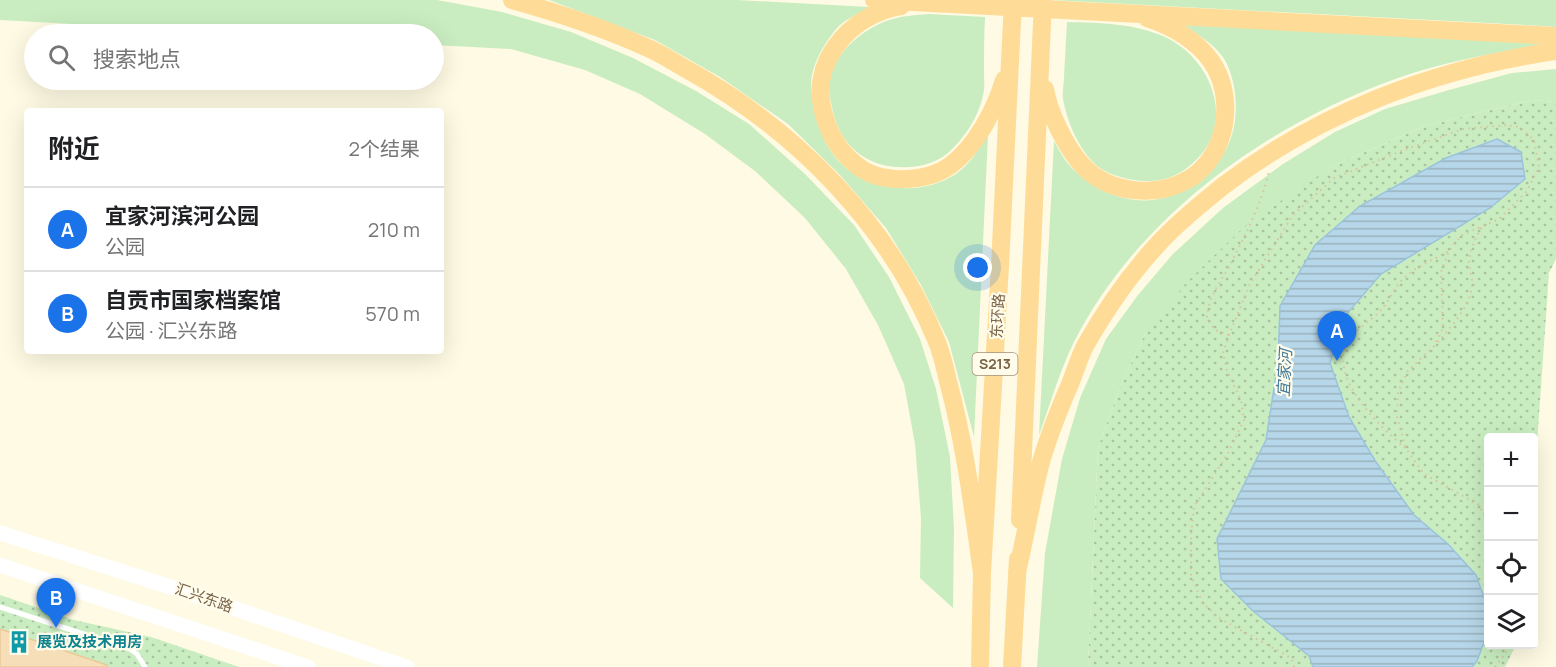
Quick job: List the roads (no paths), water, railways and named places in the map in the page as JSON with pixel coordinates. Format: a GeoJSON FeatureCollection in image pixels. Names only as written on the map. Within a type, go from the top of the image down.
{"type":"FeatureCollection","features":[{"type":"Feature","properties":{"kind":"highway"},"geometry":{"type":"LineString","coordinates":[[512,0],[569,16],[650,49],[717,86],[779,131],[832,180],[876,232],[912,290],[938,343],[955,406],[982,573]]}},
{"type":"Feature","properties":{"kind":"highway"},"geometry":{"type":"LineString","coordinates":[[874,0],[1556,36]]}},
{"type":"Feature","properties":{"kind":"highway","name":"东环路"},"geometry":{"type":"LineString","coordinates":[[980,667],[982,573],[1013,0]]}},
{"type":"Feature","properties":{"kind":"highway","name":"东环路"},"geometry":{"type":"LineString","coordinates":[[1012,667],[1043,0]]}},
{"type":"Feature","properties":{"kind":"highway"},"geometry":{"type":"LineString","coordinates":[[925,3],[892,8],[868,17],[844,35],[830,55],[821,76],[820,102],[824,118],[837,145],[856,166],[878,176],[899,179],[919,177],[951,165],[969,147],[990,115],[1010,62]]}},
{"type":"Feature","properties":{"kind":"highway"},"geometry":{"type":"LineString","coordinates":[[1040,63],[1045,93],[1053,117],[1069,147],[1084,167],[1106,182],[1130,190],[1154,191],[1190,178],[1211,158],[1222,135],[1226,112],[1223,84],[1212,61],[1195,43],[1156,21],[1131,12]]}},
{"type":"Feature","properties":{"kind":"highway"},"geometry":{"type":"LineString","coordinates":[[1017,572],[1040,468],[1059,410],[1084,348],[1123,285],[1159,242],[1198,206],[1269,154],[1287,142],[1339,116],[1400,89],[1459,70],[1556,51]]}},
{"type":"Feature","properties":{"kind":"highway"},"geometry":{"type":"LineString","coordinates":[[1000,266],[1032,267]]}},
{"type":"Feature","properties":{"kind":"main road","name":"汇兴东路"},"geometry":{"type":"LineString","coordinates":[[0,532],[407,667]]}},
{"type":"Feature","properties":{"kind":"main road"},"geometry":{"type":"LineString","coordinates":[[0,565],[308,667]]}},
{"type":"Feature","properties":{"kind":"lane"},"geometry":{"type":"LineString","coordinates":[[0,607],[130,649],[137,654],[145,667]]}},
{"type":"Feature","properties":{"kind":"water","name":"宜家河"},"geometry":{"type":"Polygon","coordinates":[[[1497,139],[1521,152],[1525,179],[1490,208],[1381,274],[1345,316],[1330,363],[1349,417],[1376,462],[1414,515],[1448,544],[1476,575],[1484,598],[1484,642],[1477,661],[1472,667],[1313,667],[1309,656],[1253,611],[1221,579],[1217,539],[1266,440],[1278,362],[1280,306],[1315,245],[1360,206],[1446,158],[1497,139]]]}},
{"type":"Feature","properties":{"kind":"place","name":"宜家河滨河公园"},"geometry":{"type":"Point","coordinates":[1337,361]}},
{"type":"Feature","properties":{"kind":"place","name":"自贡市国家档案馆"},"geometry":{"type":"Point","coordinates":[56,628]}},
{"type":"Feature","properties":{"kind":"place","name":"展览及技术用房"},"geometry":{"type":"Point","coordinates":[19,642]}}]}
